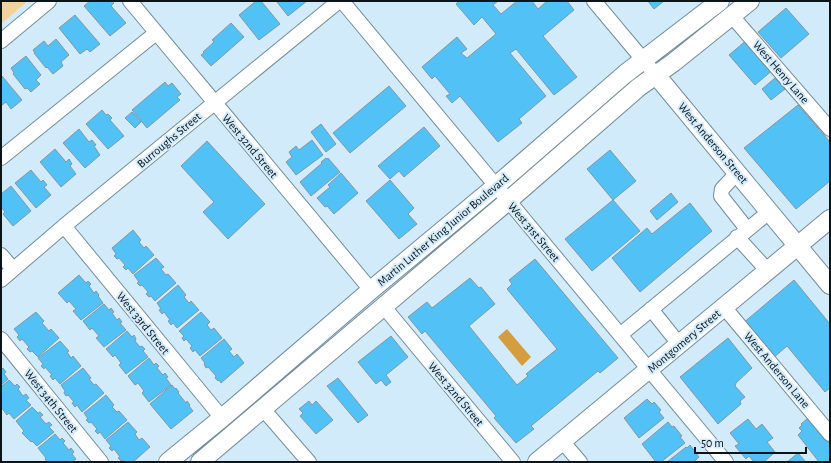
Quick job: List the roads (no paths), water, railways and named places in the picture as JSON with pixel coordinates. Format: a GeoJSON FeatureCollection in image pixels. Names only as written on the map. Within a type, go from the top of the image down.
{"type":"FeatureCollection","features":[{"type":"Feature","properties":{"kind":"main road","name":"Martin Luther King Junior Boulevard"},"geometry":{"type":"LineString","coordinates":[[168,462],[496,186],[625,74],[720,1]]}},
{"type":"Feature","properties":{"kind":"main road","name":"Martin Luther King Junior Boulevard"},"geometry":{"type":"LineString","coordinates":[[200,462],[384,307],[639,87],[674,62],[750,1]]}},
{"type":"Feature","properties":{"kind":"main road","name":"West Anderson Street"},"geometry":{"type":"LineString","coordinates":[[656,75],[738,172],[769,212],[830,285]]}},
{"type":"Feature","properties":{"kind":"main road","name":"Montgomery Street"},"geometry":{"type":"LineString","coordinates":[[537,462],[830,219]]}},
{"type":"Feature","properties":{"kind":"street"},"geometry":{"type":"LineString","coordinates":[[1,41],[49,1]]}},
{"type":"Feature","properties":{"kind":"street","name":"West 32nd Street"},"geometry":{"type":"LineString","coordinates":[[130,1],[371,290]]}},
{"type":"Feature","properties":{"kind":"street","name":"Burroughs Street"},"geometry":{"type":"LineString","coordinates":[[1,280],[214,102],[339,1]]}},
{"type":"Feature","properties":{"kind":"street","name":"West 31st Street"},"geometry":{"type":"LineString","coordinates":[[342,1],[726,462]]}},
{"type":"Feature","properties":{"kind":"street","name":"West Anderson Street"},"geometry":{"type":"LineString","coordinates":[[594,1],[656,75]]}},
{"type":"Feature","properties":{"kind":"street","name":"West Henry Lane"},"geometry":{"type":"LineString","coordinates":[[731,15],[830,129]]}},
{"type":"Feature","properties":{"kind":"street"},"geometry":{"type":"LineString","coordinates":[[1,158],[156,33]]}},
{"type":"Feature","properties":{"kind":"street"},"geometry":{"type":"LineString","coordinates":[[738,172],[722,189],[721,196],[742,233],[768,271]]}},
{"type":"Feature","properties":{"kind":"street"},"geometry":{"type":"LineString","coordinates":[[620,335],[769,212]]}},
{"type":"Feature","properties":{"kind":"street","name":"West 33rd Street"},"geometry":{"type":"LineString","coordinates":[[64,226],[222,418]]}},
{"type":"Feature","properties":{"kind":"street"},"geometry":{"type":"LineString","coordinates":[[1,255],[13,269]]}},
{"type":"Feature","properties":{"kind":"street","name":"West 32nd Street"},"geometry":{"type":"LineString","coordinates":[[384,307],[513,462]]}},
{"type":"Feature","properties":{"kind":"street","name":"West Anderson Lane"},"geometry":{"type":"LineString","coordinates":[[724,307],[830,434]]}},
{"type":"Feature","properties":{"kind":"street"},"geometry":{"type":"LineString","coordinates":[[651,309],[679,344]]}},
{"type":"Feature","properties":{"kind":"street","name":"West 34th Street"},"geometry":{"type":"LineString","coordinates":[[1,339],[101,462]]}},
{"type":"Feature","properties":{"kind":"street"},"geometry":{"type":"LineString","coordinates":[[263,409],[309,462]]}},
{"type":"Feature","properties":{"kind":"street"},"geometry":{"type":"LineString","coordinates":[[562,441],[580,462]]}}]}
